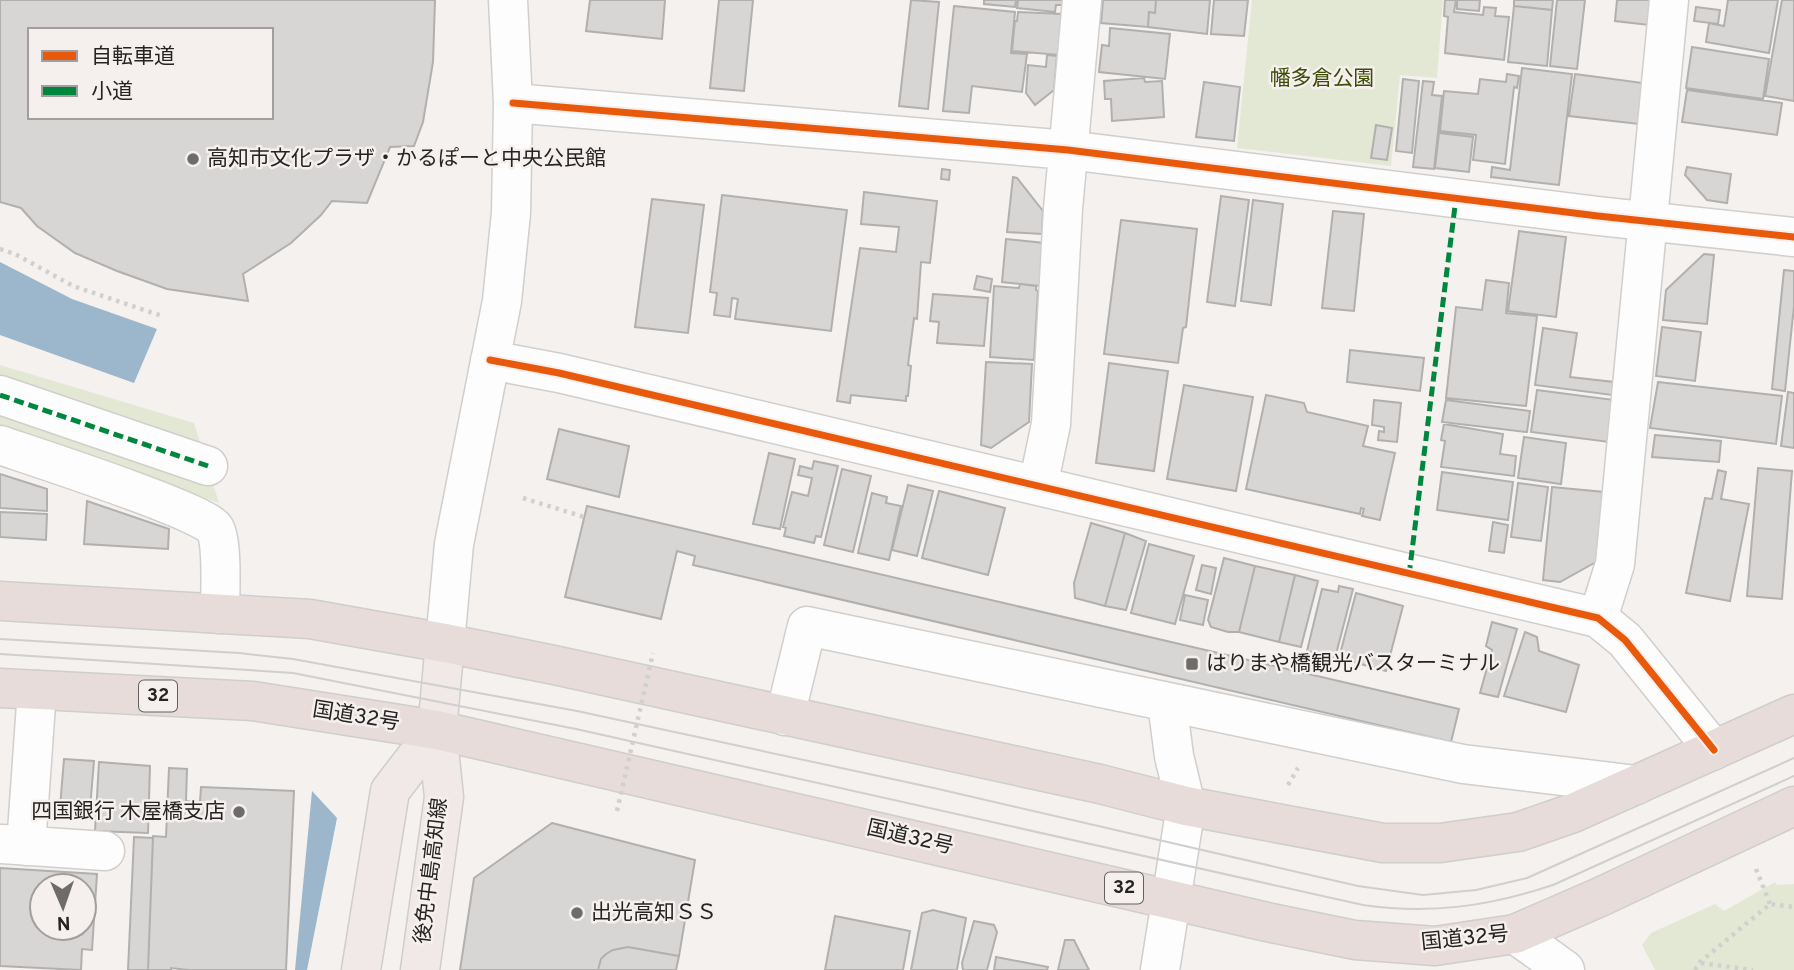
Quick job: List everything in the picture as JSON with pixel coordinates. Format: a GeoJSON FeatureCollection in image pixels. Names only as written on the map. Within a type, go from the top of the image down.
{"type":"FeatureCollection","features":[{"type":"Feature","properties":{"kind":"highway"},"geometry":{"type":"LineString","coordinates":[[0,601],[310,619],[445,643],[1100,784],[1186,806],[1383,842],[1440,843],[1518,832],[1573,813],[1794,714]]}},
{"type":"Feature","properties":{"kind":"highway","name":"国道32号"},"geometry":{"type":"LineString","coordinates":[[0,688],[253,701],[437,730],[1355,940],[1435,946],[1515,934],[1794,806]]}},
{"type":"Feature","properties":{"kind":"main road","name":"後免中島高知線"},"geometry":{"type":"LineString","coordinates":[[419,970],[444,797],[437,730],[445,643]]}},
{"type":"Feature","properties":{"kind":"main road"},"geometry":{"type":"LineString","coordinates":[[361,970],[390,791],[437,730]]}},
{"type":"Feature","properties":{"kind":"street"},"geometry":{"type":"LineString","coordinates":[[445,643],[454,544],[502,301],[511,213],[513,103],[508,0]]}},
{"type":"Feature","properties":{"kind":"street"},"geometry":{"type":"LineString","coordinates":[[1038,486],[1051,424],[1068,150],[1082,0]]}},
{"type":"Feature","properties":{"kind":"street"},"geometry":{"type":"LineString","coordinates":[[1598,618],[1615,564],[1669,0]]}},
{"type":"Feature","properties":{"kind":"street"},"geometry":{"type":"LineString","coordinates":[[513,103],[1068,150],[1648,222],[1794,237]]}},
{"type":"Feature","properties":{"kind":"street"},"geometry":{"type":"LineString","coordinates":[[491,360],[572,376],[1598,618],[1625,639],[1714,750]]}},
{"type":"Feature","properties":{"kind":"street"},"geometry":{"type":"LineString","coordinates":[[0,395],[208,466]]}},
{"type":"Feature","properties":{"kind":"street"},"geometry":{"type":"LineString","coordinates":[[0,445],[177,507],[205,520],[215,528],[219,547],[220,614]]}},
{"type":"Feature","properties":{"kind":"street"},"geometry":{"type":"LineString","coordinates":[[785,716],[807,626],[1463,764],[1636,785]]}},
{"type":"Feature","properties":{"kind":"street"},"geometry":{"type":"LineString","coordinates":[[37,690],[13,845],[105,851]]}},
{"type":"Feature","properties":{"kind":"street"},"geometry":{"type":"LineString","coordinates":[[1160,970],[1186,806],[1174,755],[1167,702]]}},
{"type":"Feature","properties":{"kind":"street"},"geometry":{"type":"LineString","coordinates":[[1515,934],[1565,970]]}},
{"type":"Feature","properties":{"kind":"path"},"geometry":{"type":"LineString","coordinates":[[0,249],[15,254],[73,286],[162,316]]}},
{"type":"Feature","properties":{"kind":"path"},"geometry":{"type":"LineString","coordinates":[[523,498],[584,517]]}},
{"type":"Feature","properties":{"kind":"path"},"geometry":{"type":"LineString","coordinates":[[617,811],[653,653]]}},
{"type":"Feature","properties":{"kind":"path"},"geometry":{"type":"LineString","coordinates":[[1756,869],[1770,904]]}},
{"type":"Feature","properties":{"kind":"path"},"geometry":{"type":"LineString","coordinates":[[1695,970],[1700,962],[1770,904],[1794,907]]}},
{"type":"Feature","properties":{"kind":"path"},"geometry":{"type":"LineString","coordinates":[[1700,962],[1753,970]]}},
{"type":"Feature","properties":{"kind":"green space","name":"幡多倉公園"},"geometry":{"type":"Polygon","coordinates":[[[1252,0],[1443,0],[1437,78],[1400,75],[1391,166],[1237,148],[1252,0]]]}},
{"type":"Feature","properties":{"kind":"green space"},"geometry":{"type":"Polygon","coordinates":[[[0,365],[194,423],[219,503],[0,427],[0,365]]]}},
{"type":"Feature","properties":{"kind":"green space"},"geometry":{"type":"Polygon","coordinates":[[[1775,882],[1777,885],[1794,884],[1794,970],[1655,970],[1642,945],[1651,933],[1715,904],[1724,911],[1775,882]]]}},
{"type":"Feature","properties":{"kind":"water"},"geometry":{"type":"Polygon","coordinates":[[[0,262],[72,299],[157,329],[134,383],[0,335],[0,262]]]}},
{"type":"Feature","properties":{"kind":"water"},"geometry":{"type":"Polygon","coordinates":[[[312,791],[337,818],[307,970],[295,970],[312,791]]]}},
{"type":"Feature","properties":{"kind":"building","name":"高知市文化プラザ・かるぽーと中央公民館"},"geometry":{"type":"Polygon","coordinates":[[[0,0],[435,0],[433,62],[423,122],[414,146],[390,147],[367,203],[332,201],[291,243],[243,274],[248,301],[167,289],[117,271],[75,253],[37,226],[21,208],[0,202],[0,0]]]}},
{"type":"Feature","properties":{"kind":"building"},"geometry":{"type":"Polygon","coordinates":[[[590,0],[665,0],[662,39],[586,31],[590,0]]]}},
{"type":"Feature","properties":{"kind":"building"},"geometry":{"type":"Polygon","coordinates":[[[719,0],[753,0],[744,91],[710,88],[719,0]]]}},
{"type":"Feature","properties":{"kind":"building"},"geometry":{"type":"Polygon","coordinates":[[[911,0],[939,2],[928,109],[899,106],[911,0]]]}},
{"type":"Feature","properties":{"kind":"building"},"geometry":{"type":"Polygon","coordinates":[[[984,0],[1016,0],[1015,7],[984,4],[984,0]]]}},
{"type":"Feature","properties":{"kind":"building"},"geometry":{"type":"Polygon","coordinates":[[[1018,0],[1064,0],[1063,5],[1056,5],[1055,12],[1017,8],[1018,0]]]}},
{"type":"Feature","properties":{"kind":"building"},"geometry":{"type":"Polygon","coordinates":[[[1103,0],[1156,0],[1155,13],[1149,12],[1148,27],[1101,23],[1103,0]]]}},
{"type":"Feature","properties":{"kind":"building"},"geometry":{"type":"Polygon","coordinates":[[[1156,0],[1210,0],[1207,34],[1148,27],[1149,12],[1155,13],[1156,0]]]}},
{"type":"Feature","properties":{"kind":"building"},"geometry":{"type":"Polygon","coordinates":[[[1214,0],[1248,0],[1244,36],[1211,34],[1214,0]]]}},
{"type":"Feature","properties":{"kind":"building"},"geometry":{"type":"Polygon","coordinates":[[[1445,0],[1456,0],[1454,12],[1483,15],[1484,7],[1496,8],[1495,16],[1509,17],[1504,60],[1445,53],[1448,17],[1444,16],[1445,0]]]}},
{"type":"Feature","properties":{"kind":"building"},"geometry":{"type":"Polygon","coordinates":[[[1457,0],[1480,0],[1479,11],[1457,9],[1457,0]]]}},
{"type":"Feature","properties":{"kind":"building"},"geometry":{"type":"Polygon","coordinates":[[[1514,0],[1553,0],[1552,10],[1514,6],[1514,0]]]}},
{"type":"Feature","properties":{"kind":"building"},"geometry":{"type":"Polygon","coordinates":[[[1557,0],[1585,0],[1577,69],[1550,66],[1557,0]]]}},
{"type":"Feature","properties":{"kind":"building"},"geometry":{"type":"Polygon","coordinates":[[[1617,0],[1651,0],[1649,25],[1615,21],[1617,0]]]}},
{"type":"Feature","properties":{"kind":"building"},"geometry":{"type":"Polygon","coordinates":[[[1728,0],[1778,0],[1769,53],[1706,42],[1709,23],[1724,26],[1728,0]]]}},
{"type":"Feature","properties":{"kind":"building"},"geometry":{"type":"Polygon","coordinates":[[[1782,0],[1794,0],[1794,101],[1765,96],[1782,0]]]}},
{"type":"Feature","properties":{"kind":"building"},"geometry":{"type":"Polygon","coordinates":[[[954,6],[1015,12],[1011,53],[1027,54],[1022,92],[972,86],[969,113],[943,111],[954,6]]]}},
{"type":"Feature","properties":{"kind":"building"},"geometry":{"type":"Polygon","coordinates":[[[1514,6],[1552,10],[1547,66],[1508,62],[1514,6]]]}},
{"type":"Feature","properties":{"kind":"building"},"geometry":{"type":"Polygon","coordinates":[[[1696,7],[1720,10],[1718,24],[1694,21],[1696,7]]]}},
{"type":"Feature","properties":{"kind":"building"},"geometry":{"type":"Polygon","coordinates":[[[1018,12],[1062,14],[1059,55],[1012,51],[1018,12]]]}},
{"type":"Feature","properties":{"kind":"building"},"geometry":{"type":"Polygon","coordinates":[[[1110,28],[1170,34],[1165,79],[1099,72],[1102,45],[1109,46],[1110,28]]]}},
{"type":"Feature","properties":{"kind":"building"},"geometry":{"type":"Polygon","coordinates":[[[1692,47],[1769,59],[1763,99],[1686,88],[1692,47]]]}},
{"type":"Feature","properties":{"kind":"building"},"geometry":{"type":"Polygon","coordinates":[[[1047,55],[1057,56],[1054,90],[1035,105],[1026,93],[1028,65],[1046,67],[1047,55]]]}},
{"type":"Feature","properties":{"kind":"building"},"geometry":{"type":"Polygon","coordinates":[[[1522,68],[1572,74],[1559,185],[1491,177],[1492,167],[1510,170],[1522,68]]]}},
{"type":"Feature","properties":{"kind":"building"},"geometry":{"type":"Polygon","coordinates":[[[1507,74],[1519,76],[1517,88],[1514,87],[1505,164],[1473,160],[1476,135],[1440,131],[1444,91],[1478,94],[1480,79],[1506,82],[1507,74]]]}},
{"type":"Feature","properties":{"kind":"building"},"geometry":{"type":"Polygon","coordinates":[[[1575,74],[1643,83],[1639,124],[1569,116],[1575,74]]]}},
{"type":"Feature","properties":{"kind":"building"},"geometry":{"type":"Polygon","coordinates":[[[1144,78],[1145,82],[1162,81],[1164,117],[1112,121],[1111,99],[1105,99],[1104,81],[1144,78]]]}},
{"type":"Feature","properties":{"kind":"building"},"geometry":{"type":"Polygon","coordinates":[[[1403,79],[1419,81],[1412,153],[1396,151],[1403,79]]]}},
{"type":"Feature","properties":{"kind":"building"},"geometry":{"type":"Polygon","coordinates":[[[1423,81],[1434,82],[1432,95],[1442,96],[1434,169],[1413,167],[1423,81]]]}},
{"type":"Feature","properties":{"kind":"building"},"geometry":{"type":"Polygon","coordinates":[[[1204,82],[1240,87],[1234,141],[1196,137],[1204,82]]]}},
{"type":"Feature","properties":{"kind":"building"},"geometry":{"type":"Polygon","coordinates":[[[1687,90],[1782,103],[1777,135],[1682,122],[1687,90]]]}},
{"type":"Feature","properties":{"kind":"building"},"geometry":{"type":"Polygon","coordinates":[[[1376,125],[1392,128],[1387,160],[1371,158],[1376,125]]]}},
{"type":"Feature","properties":{"kind":"building"},"geometry":{"type":"Polygon","coordinates":[[[1439,133],[1473,137],[1469,172],[1435,168],[1439,133]]]}},
{"type":"Feature","properties":{"kind":"building"},"geometry":{"type":"Polygon","coordinates":[[[1687,167],[1731,174],[1727,203],[1707,200],[1685,175],[1687,167]]]}},
{"type":"Feature","properties":{"kind":"building"},"geometry":{"type":"Polygon","coordinates":[[[942,169],[950,170],[949,180],[941,179],[942,169]]]}},
{"type":"Feature","properties":{"kind":"building"},"geometry":{"type":"Polygon","coordinates":[[[1013,177],[1017,178],[1043,211],[1042,234],[1007,232],[1013,177]]]}},
{"type":"Feature","properties":{"kind":"building"},"geometry":{"type":"Polygon","coordinates":[[[864,192],[937,201],[930,263],[921,262],[917,319],[914,318],[906,401],[851,395],[850,403],[837,401],[860,248],[896,252],[899,227],[861,224],[864,192]]]}},
{"type":"Feature","properties":{"kind":"building"},"geometry":{"type":"Polygon","coordinates":[[[722,195],[847,210],[831,331],[735,319],[738,299],[732,298],[730,317],[714,315],[717,293],[710,292],[722,195]]]}},
{"type":"Feature","properties":{"kind":"building"},"geometry":{"type":"Polygon","coordinates":[[[1221,196],[1249,200],[1235,306],[1207,302],[1221,196]]]}},
{"type":"Feature","properties":{"kind":"building"},"geometry":{"type":"Polygon","coordinates":[[[652,199],[704,205],[688,333],[635,327],[652,199]]]}},
{"type":"Feature","properties":{"kind":"building"},"geometry":{"type":"Polygon","coordinates":[[[1253,200],[1283,204],[1271,305],[1241,301],[1253,200]]]}},
{"type":"Feature","properties":{"kind":"building"},"geometry":{"type":"Polygon","coordinates":[[[1333,211],[1364,214],[1354,311],[1322,308],[1333,211]]]}},
{"type":"Feature","properties":{"kind":"building"},"geometry":{"type":"Polygon","coordinates":[[[1121,220],[1197,229],[1186,327],[1183,328],[1178,363],[1104,354],[1121,220]]]}},
{"type":"Feature","properties":{"kind":"building"},"geometry":{"type":"Polygon","coordinates":[[[1519,231],[1566,237],[1556,317],[1508,311],[1519,231]]]}},
{"type":"Feature","properties":{"kind":"building"},"geometry":{"type":"Polygon","coordinates":[[[1006,239],[1044,243],[1040,286],[1002,282],[1006,239]]]}},
{"type":"Feature","properties":{"kind":"building"},"geometry":{"type":"Polygon","coordinates":[[[1704,254],[1714,255],[1707,324],[1663,320],[1666,290],[1704,254]]]}},
{"type":"Feature","properties":{"kind":"building"},"geometry":{"type":"Polygon","coordinates":[[[1784,270],[1794,271],[1794,306],[1785,391],[1772,389],[1784,270]]]}},
{"type":"Feature","properties":{"kind":"building"},"geometry":{"type":"Polygon","coordinates":[[[977,276],[992,279],[990,292],[974,289],[977,276]]]}},
{"type":"Feature","properties":{"kind":"building"},"geometry":{"type":"Polygon","coordinates":[[[1486,280],[1509,283],[1506,313],[1537,316],[1526,406],[1446,398],[1456,307],[1482,310],[1486,280]]]}},
{"type":"Feature","properties":{"kind":"building"},"geometry":{"type":"Polygon","coordinates":[[[1020,284],[1036,286],[1038,291],[1034,360],[990,357],[994,286],[1019,288],[1020,284]]]}},
{"type":"Feature","properties":{"kind":"building"},"geometry":{"type":"Polygon","coordinates":[[[933,294],[988,298],[984,346],[937,343],[939,322],[930,321],[933,294]]]}},
{"type":"Feature","properties":{"kind":"building"},"geometry":{"type":"Polygon","coordinates":[[[1662,327],[1701,332],[1695,381],[1656,376],[1662,327]]]}},
{"type":"Feature","properties":{"kind":"building"},"geometry":{"type":"Polygon","coordinates":[[[1543,328],[1577,333],[1570,377],[1614,382],[1612,395],[1535,385],[1543,328]]]}},
{"type":"Feature","properties":{"kind":"building"},"geometry":{"type":"Polygon","coordinates":[[[1350,350],[1424,358],[1420,391],[1347,382],[1350,350]]]}},
{"type":"Feature","properties":{"kind":"building"},"geometry":{"type":"Polygon","coordinates":[[[986,362],[1032,364],[1029,422],[991,448],[981,445],[986,362]]]}},
{"type":"Feature","properties":{"kind":"building"},"geometry":{"type":"Polygon","coordinates":[[[1109,363],[1168,371],[1154,471],[1096,463],[1109,363]]]}},
{"type":"Feature","properties":{"kind":"building"},"geometry":{"type":"Polygon","coordinates":[[[1658,382],[1782,396],[1776,444],[1650,428],[1658,382]]]}},
{"type":"Feature","properties":{"kind":"building"},"geometry":{"type":"Polygon","coordinates":[[[1184,385],[1253,397],[1236,491],[1167,479],[1184,385]]]}},
{"type":"Feature","properties":{"kind":"building"},"geometry":{"type":"Polygon","coordinates":[[[1537,390],[1614,400],[1609,442],[1531,432],[1537,390]]]}},
{"type":"Feature","properties":{"kind":"building"},"geometry":{"type":"Polygon","coordinates":[[[1788,392],[1794,393],[1794,448],[1781,446],[1788,392]]]}},
{"type":"Feature","properties":{"kind":"building"},"geometry":{"type":"Polygon","coordinates":[[[1266,395],[1304,403],[1307,412],[1368,426],[1363,446],[1395,453],[1380,520],[1362,516],[1364,509],[1361,508],[1360,514],[1246,489],[1266,395]]]}},
{"type":"Feature","properties":{"kind":"building"},"geometry":{"type":"Polygon","coordinates":[[[1374,400],[1401,403],[1397,442],[1378,440],[1379,431],[1384,432],[1384,427],[1372,425],[1374,400]]]}},
{"type":"Feature","properties":{"kind":"building"},"geometry":{"type":"Polygon","coordinates":[[[1446,400],[1530,411],[1527,432],[1442,422],[1446,400]]]}},
{"type":"Feature","properties":{"kind":"building"},"geometry":{"type":"Polygon","coordinates":[[[1444,424],[1503,434],[1500,454],[1516,456],[1514,476],[1441,467],[1445,441],[1441,440],[1444,424]]]}},
{"type":"Feature","properties":{"kind":"building"},"geometry":{"type":"Polygon","coordinates":[[[559,429],[629,446],[619,497],[547,479],[559,429]]]}},
{"type":"Feature","properties":{"kind":"building"},"geometry":{"type":"Polygon","coordinates":[[[1655,435],[1721,441],[1719,462],[1652,457],[1655,435]]]}},
{"type":"Feature","properties":{"kind":"building"},"geometry":{"type":"Polygon","coordinates":[[[1524,437],[1566,443],[1561,484],[1518,478],[1524,437]]]}},
{"type":"Feature","properties":{"kind":"building"},"geometry":{"type":"Polygon","coordinates":[[[769,453],[795,459],[780,529],[753,524],[769,453]]]}},
{"type":"Feature","properties":{"kind":"building"},"geometry":{"type":"Polygon","coordinates":[[[814,461],[838,466],[821,537],[816,536],[814,543],[784,536],[786,528],[783,527],[792,492],[808,496],[812,478],[798,475],[800,466],[812,469],[814,461]]]}},
{"type":"Feature","properties":{"kind":"building"},"geometry":{"type":"Polygon","coordinates":[[[1758,468],[1792,471],[1782,599],[1747,596],[1758,468]]]}},
{"type":"Feature","properties":{"kind":"building"},"geometry":{"type":"Polygon","coordinates":[[[842,469],[871,476],[853,552],[824,545],[842,469]]]}},
{"type":"Feature","properties":{"kind":"building"},"geometry":{"type":"Polygon","coordinates":[[[1718,470],[1726,472],[1721,499],[1749,504],[1730,601],[1686,593],[1705,498],[1712,499],[1718,470]]]}},
{"type":"Feature","properties":{"kind":"building"},"geometry":{"type":"Polygon","coordinates":[[[1442,472],[1513,482],[1508,520],[1437,510],[1442,472]]]}},
{"type":"Feature","properties":{"kind":"building"},"geometry":{"type":"Polygon","coordinates":[[[0,474],[47,489],[47,511],[0,508],[0,474]]]}},
{"type":"Feature","properties":{"kind":"building"},"geometry":{"type":"Polygon","coordinates":[[[1518,483],[1548,487],[1541,541],[1511,537],[1518,483]]]}},
{"type":"Feature","properties":{"kind":"building"},"geometry":{"type":"Polygon","coordinates":[[[908,485],[933,491],[917,556],[892,550],[908,485]]]}},
{"type":"Feature","properties":{"kind":"building"},"geometry":{"type":"Polygon","coordinates":[[[1552,487],[1604,492],[1596,562],[1560,582],[1543,580],[1552,487]]]}},
{"type":"Feature","properties":{"kind":"building"},"geometry":{"type":"Polygon","coordinates":[[[939,491],[1005,508],[988,575],[922,558],[939,491]]]}},
{"type":"Feature","properties":{"kind":"building"},"geometry":{"type":"Polygon","coordinates":[[[872,493],[887,497],[886,503],[901,506],[889,560],[858,553],[872,493]]]}},
{"type":"Feature","properties":{"kind":"building"},"geometry":{"type":"Polygon","coordinates":[[[87,501],[169,529],[168,549],[84,544],[87,501]]]}},
{"type":"Feature","properties":{"kind":"building","name":"はりまや橋観光バスターミナル"},"geometry":{"type":"Polygon","coordinates":[[[587,506],[1459,709],[1451,742],[693,565],[695,556],[677,551],[661,619],[565,597],[587,506]]]}},
{"type":"Feature","properties":{"kind":"building"},"geometry":{"type":"Polygon","coordinates":[[[0,512],[47,514],[46,540],[0,537],[0,512]]]}},
{"type":"Feature","properties":{"kind":"building"},"geometry":{"type":"Polygon","coordinates":[[[1493,522],[1508,525],[1504,553],[1489,551],[1493,522]]]}},
{"type":"Feature","properties":{"kind":"building"},"geometry":{"type":"Polygon","coordinates":[[[1091,523],[1125,533],[1105,606],[1075,598],[1074,583],[1091,523]]]}},
{"type":"Feature","properties":{"kind":"building"},"geometry":{"type":"Polygon","coordinates":[[[1125,533],[1146,541],[1126,610],[1105,606],[1125,533]]]}},
{"type":"Feature","properties":{"kind":"building"},"geometry":{"type":"Polygon","coordinates":[[[1149,544],[1194,556],[1175,624],[1131,613],[1149,544]]]}},
{"type":"Feature","properties":{"kind":"building"},"geometry":{"type":"Polygon","coordinates":[[[1224,558],[1255,566],[1239,632],[1211,627],[1208,620],[1224,558]]]}},
{"type":"Feature","properties":{"kind":"building"},"geometry":{"type":"Polygon","coordinates":[[[1202,565],[1216,568],[1211,594],[1196,590],[1202,565]]]}},
{"type":"Feature","properties":{"kind":"building"},"geometry":{"type":"Polygon","coordinates":[[[1255,566],[1295,575],[1279,642],[1239,632],[1255,566]]]}},
{"type":"Feature","properties":{"kind":"building"},"geometry":{"type":"Polygon","coordinates":[[[1295,575],[1318,581],[1301,647],[1279,642],[1295,575]]]}},
{"type":"Feature","properties":{"kind":"building"},"geometry":{"type":"Polygon","coordinates":[[[1339,586],[1353,589],[1335,658],[1307,651],[1322,589],[1338,592],[1339,586]]]}},
{"type":"Feature","properties":{"kind":"building"},"geometry":{"type":"Polygon","coordinates":[[[1356,593],[1403,606],[1386,671],[1339,658],[1356,593]]]}},
{"type":"Feature","properties":{"kind":"building"},"geometry":{"type":"Polygon","coordinates":[[[1185,595],[1208,600],[1203,625],[1180,620],[1185,595]]]}},
{"type":"Feature","properties":{"kind":"building"},"geometry":{"type":"Polygon","coordinates":[[[1492,622],[1517,629],[1498,697],[1480,693],[1492,650],[1486,646],[1492,622]]]}},
{"type":"Feature","properties":{"kind":"building"},"geometry":{"type":"Polygon","coordinates":[[[1525,632],[1537,637],[1539,651],[1579,665],[1566,712],[1504,696],[1525,632]]]}},
{"type":"Feature","properties":{"kind":"building"},"geometry":{"type":"Polygon","coordinates":[[[64,759],[94,761],[90,809],[60,807],[64,759]]]}},
{"type":"Feature","properties":{"kind":"building"},"geometry":{"type":"Polygon","coordinates":[[[99,762],[150,766],[148,833],[95,831],[99,762]]]}},
{"type":"Feature","properties":{"kind":"building"},"geometry":{"type":"Polygon","coordinates":[[[169,768],[187,769],[186,801],[200,802],[201,787],[294,791],[286,970],[148,970],[153,836],[166,837],[169,768]]]}},
{"type":"Feature","properties":{"kind":"building","name":"出光高知ＳＳ"},"geometry":{"type":"Polygon","coordinates":[[[552,823],[695,860],[679,956],[628,947],[606,954],[601,959],[598,970],[460,970],[474,878],[552,823]]]}},
{"type":"Feature","properties":{"kind":"building"},"geometry":{"type":"Polygon","coordinates":[[[134,837],[153,838],[148,970],[128,970],[134,837]]]}},
{"type":"Feature","properties":{"kind":"building"},"geometry":{"type":"Polygon","coordinates":[[[0,868],[65,872],[28,872],[28,942],[93,942],[92,950],[82,949],[81,970],[0,966],[0,868]]]}},
{"type":"Feature","properties":{"kind":"building"},"geometry":{"type":"Polygon","coordinates":[[[933,910],[966,918],[957,970],[911,970],[922,913],[933,910]]]}},
{"type":"Feature","properties":{"kind":"building"},"geometry":{"type":"Polygon","coordinates":[[[835,916],[910,931],[903,970],[825,970],[835,916]]]}},
{"type":"Feature","properties":{"kind":"building"},"geometry":{"type":"Polygon","coordinates":[[[974,921],[994,925],[997,932],[987,970],[963,970],[962,963],[974,921]]]}},
{"type":"Feature","properties":{"kind":"building"},"geometry":{"type":"Polygon","coordinates":[[[1065,940],[1074,940],[1089,970],[1058,970],[1065,940]]]}},
{"type":"Feature","properties":{"kind":"building"},"geometry":{"type":"Polygon","coordinates":[[[628,947],[679,956],[676,970],[598,970],[601,959],[606,954],[628,947]]]}},
{"type":"Feature","properties":{"kind":"building"},"geometry":{"type":"Polygon","coordinates":[[[996,957],[1048,967],[1047,970],[994,970],[996,957]]]}},
{"type":"Feature","properties":{"kind":"tram line"},"geometry":{"type":"LineString","coordinates":[[0,639],[239,653],[293,659],[577,711],[934,788],[1358,886],[1423,895],[1476,890],[1527,878],[1794,758]]}},
{"type":"Feature","properties":{"kind":"tram line"},"geometry":{"type":"LineString","coordinates":[[0,654],[293,673],[576,729],[1363,905],[1388,908],[1459,907],[1553,885],[1794,776]]}},
{"type":"Feature","properties":{"kind":"marked path"},"geometry":{"type":"LineString","coordinates":[[1409,575],[1456,198]]}},
{"type":"Feature","properties":{"kind":"marked path"},"geometry":{"type":"LineString","coordinates":[[0,395],[208,466]]}},
{"type":"Feature","properties":{"kind":"cycle path"},"geometry":{"type":"LineString","coordinates":[[513,103],[1068,150],[1598,216],[1794,237]]}},
{"type":"Feature","properties":{"kind":"cycle path"},"geometry":{"type":"LineString","coordinates":[[490,360],[559,373],[1598,618],[1625,640],[1714,750]]}},
{"type":"Feature","properties":{"kind":"place","name":"高知市文化プラザ・かるぽーと中央公民館"},"geometry":{"type":"Point","coordinates":[193,159]}},
{"type":"Feature","properties":{"kind":"place","name":"はりまや橋観光バスターミナル"},"geometry":{"type":"Point","coordinates":[1192,664]}},
{"type":"Feature","properties":{"kind":"place","name":"四国銀行 木屋橋支店"},"geometry":{"type":"Point","coordinates":[239,812]}},
{"type":"Feature","properties":{"kind":"place","name":"出光高知ＳＳ"},"geometry":{"type":"Point","coordinates":[577,913]}}]}
